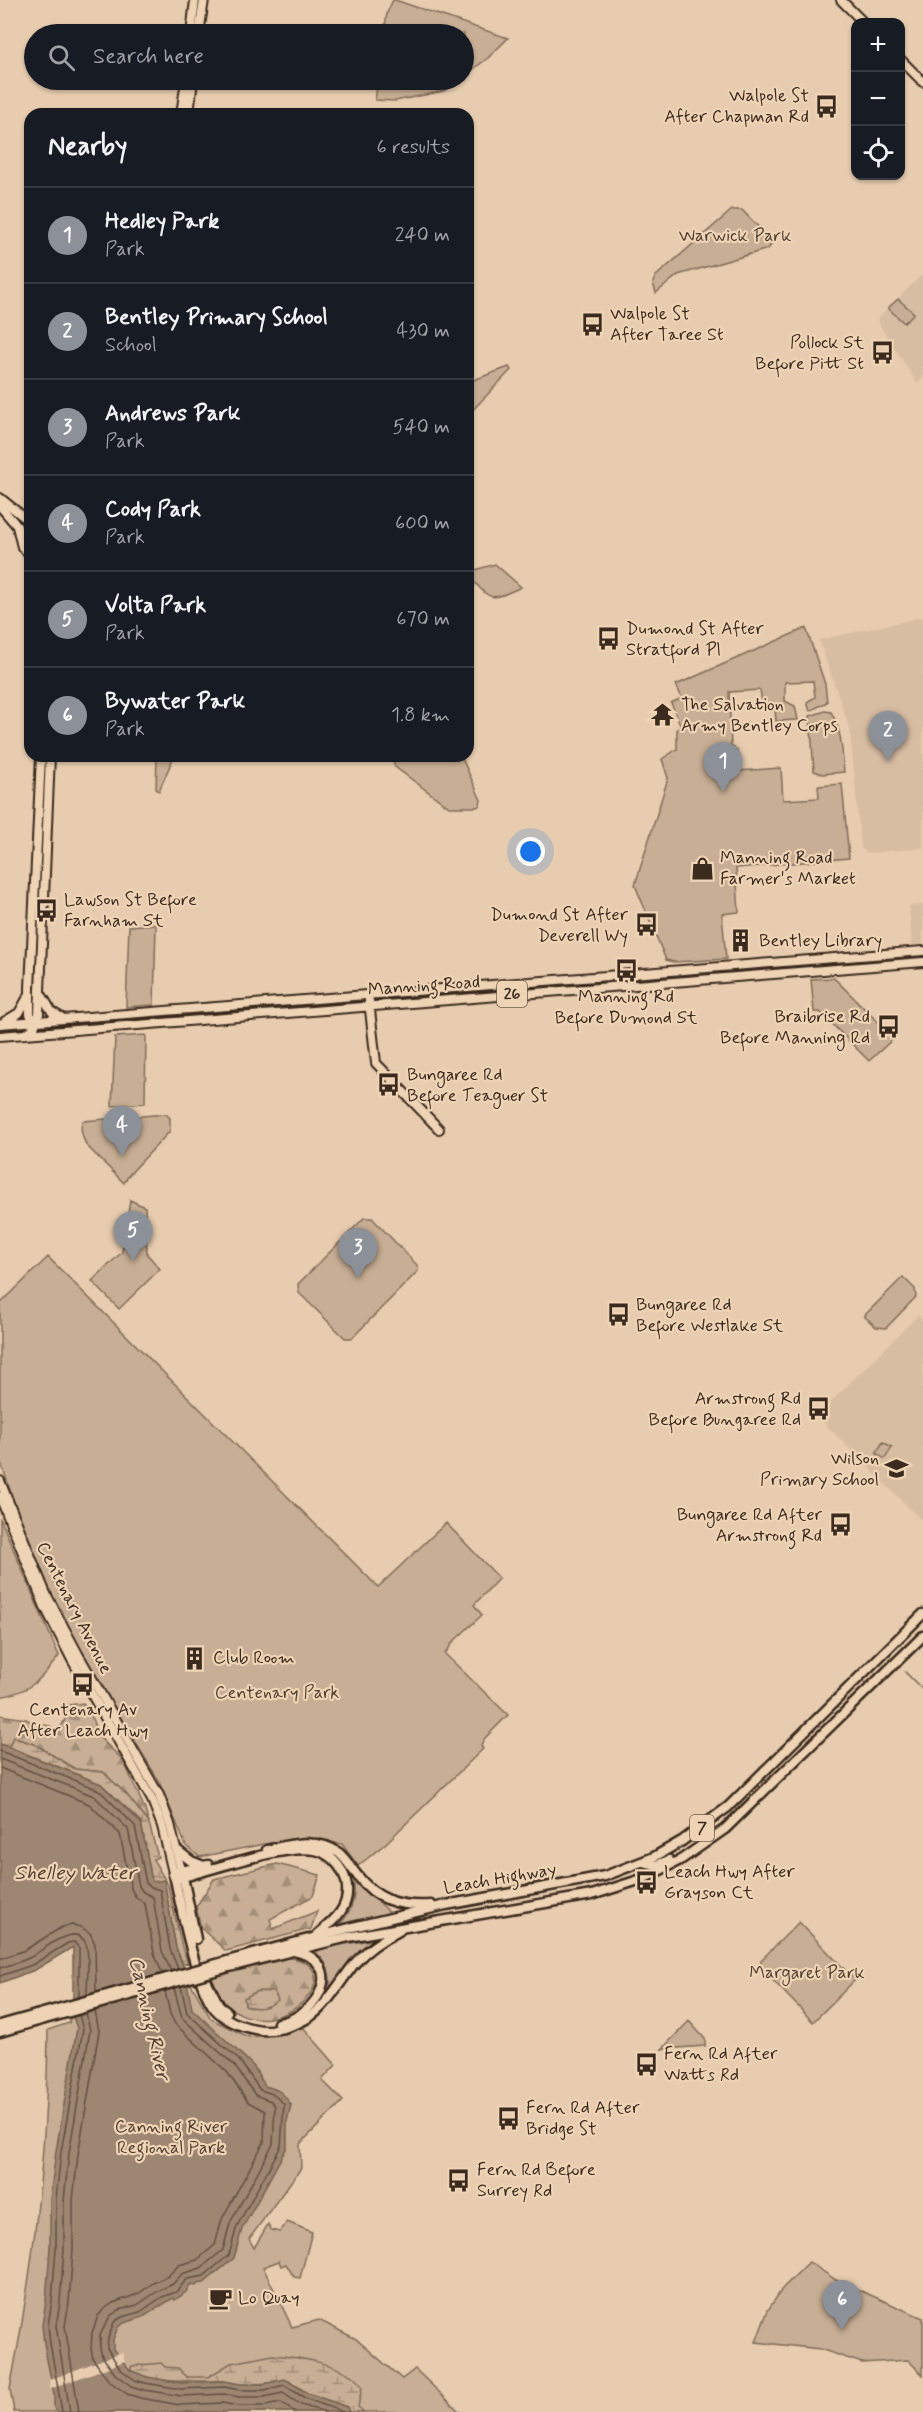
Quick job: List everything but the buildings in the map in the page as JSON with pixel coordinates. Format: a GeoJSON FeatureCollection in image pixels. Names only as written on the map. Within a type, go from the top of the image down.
{"type":"FeatureCollection","features":[{"type":"Feature","properties":{"kind":"highway","name":"Leach Highway"},"geometry":{"type":"LineString","coordinates":[[0,2032],[37,2018],[316,1937],[446,1905],[605,1876],[643,1862],[682,1841],[728,1806],[923,1614]]}},
{"type":"Feature","properties":{"kind":"highway","name":"Leach Highway"},"geometry":{"type":"LineString","coordinates":[[228,1964],[405,1927],[610,1890],[652,1875],[682,1859],[737,1818],[923,1636]]}},
{"type":"Feature","properties":{"kind":"highway"},"geometry":{"type":"LineString","coordinates":[[643,1862],[657,1865],[705,1843]]}},
{"type":"Feature","properties":{"kind":"highway"},"geometry":{"type":"LineString","coordinates":[[178,1875],[285,1845],[315,1844],[341,1855],[369,1890],[382,1899],[408,1906],[446,1905]]}},
{"type":"Feature","properties":{"kind":"highway"},"geometry":{"type":"LineString","coordinates":[[177,1850],[190,1861],[205,1866]]}},
{"type":"Feature","properties":{"kind":"highway"},"geometry":{"type":"LineString","coordinates":[[178,1875],[273,1854],[305,1850],[325,1854],[334,1860],[344,1874],[347,1894],[345,1906],[338,1917],[316,1937]]}},
{"type":"Feature","properties":{"kind":"highway"},"geometry":{"type":"LineString","coordinates":[[178,1875],[203,1988],[208,1999],[226,2018],[251,2029],[262,2031],[290,2027],[312,2015],[335,1991],[357,1961],[378,1942],[405,1927]]}},
{"type":"Feature","properties":{"kind":"highway"},"geometry":{"type":"LineString","coordinates":[[178,1875],[206,1979],[220,2007],[231,2015],[242,2021],[262,2026],[288,2022],[308,2010],[321,1991],[324,1981],[322,1970],[316,1960],[307,1954],[291,1951]]}},
{"type":"Feature","properties":{"kind":"highway","name":"Leach Highway"},"geometry":{"type":"LineString","coordinates":[[0,2025],[37,2018]]}},
{"type":"Feature","properties":{"kind":"main road"},"geometry":{"type":"LineString","coordinates":[[191,24],[195,0]]}},
{"type":"Feature","properties":{"kind":"main road"},"geometry":{"type":"LineString","coordinates":[[201,24],[204,0]]}},
{"type":"Feature","properties":{"kind":"main road"},"geometry":{"type":"LineString","coordinates":[[841,0],[859,18]]}},
{"type":"Feature","properties":{"kind":"main road"},"geometry":{"type":"LineString","coordinates":[[905,65],[923,82]]}},
{"type":"Feature","properties":{"kind":"main road"},"geometry":{"type":"LineString","coordinates":[[182,108],[185,90]]}},
{"type":"Feature","properties":{"kind":"main road"},"geometry":{"type":"LineString","coordinates":[[190,108],[192,90]]}},
{"type":"Feature","properties":{"kind":"main road"},"geometry":{"type":"LineString","coordinates":[[0,498],[24,519]]}},
{"type":"Feature","properties":{"kind":"main road"},"geometry":{"type":"LineString","coordinates":[[0,506],[17,526],[24,549]]}},
{"type":"Feature","properties":{"kind":"main road"},"geometry":{"type":"LineString","coordinates":[[20,538],[24,531]]}},
{"type":"Feature","properties":{"kind":"main road"},"geometry":{"type":"LineString","coordinates":[[40,762],[30,1014],[35,1023],[48,1033]]}},
{"type":"Feature","properties":{"kind":"main road"},"geometry":{"type":"LineString","coordinates":[[22,1035],[29,1033],[35,1023],[40,993],[50,762]]}},
{"type":"Feature","properties":{"kind":"main road","name":"Manning Road"},"geometry":{"type":"LineString","coordinates":[[0,1024],[923,951]]}},
{"type":"Feature","properties":{"kind":"main road","name":"Manning Road"},"geometry":{"type":"LineString","coordinates":[[0,1036],[923,962]]}},
{"type":"Feature","properties":{"kind":"main road"},"geometry":{"type":"LineString","coordinates":[[0,1024],[20,1012],[28,998],[30,988]]}},
{"type":"Feature","properties":{"kind":"main road"},"geometry":{"type":"LineString","coordinates":[[40,993],[52,1012],[62,1019]]}},
{"type":"Feature","properties":{"kind":"main road"},"geometry":{"type":"LineString","coordinates":[[369,995],[376,1063],[440,1129]]}},
{"type":"Feature","properties":{"kind":"main road","name":"Centenary Avenue"},"geometry":{"type":"LineString","coordinates":[[0,1481],[46,1594],[159,1795],[177,1850],[178,1875]]}},
{"type":"Feature","properties":{"kind":"main road","name":"Centenary Avenue"},"geometry":{"type":"LineString","coordinates":[[0,1496],[45,1607],[71,1658],[153,1800],[178,1875]]}},
{"type":"Feature","properties":{"kind":"shaded area"},"geometry":{"type":"Polygon","coordinates":[[[923,274],[923,378],[917,383],[879,324],[879,317],[923,274]]]}},
{"type":"Feature","properties":{"kind":"shaded area"},"geometry":{"type":"Polygon","coordinates":[[[923,617],[923,848],[867,853],[861,848],[850,729],[819,640],[923,617]]]}},
{"type":"Feature","properties":{"kind":"shaded area"},"geometry":{"type":"Polygon","coordinates":[[[923,905],[923,944],[912,945],[909,906],[923,905]]]}},
{"type":"Feature","properties":{"kind":"shaded area","name":"Wilson Primary School"},"geometry":{"type":"Polygon","coordinates":[[[918,1315],[923,1321],[923,1522],[817,1416],[918,1315]]]}},
{"type":"Feature","properties":{"kind":"green space"},"geometry":{"type":"Polygon","coordinates":[[[395,0],[466,24],[385,24],[387,13],[395,0]]]}},
{"type":"Feature","properties":{"kind":"green space"},"geometry":{"type":"Polygon","coordinates":[[[474,27],[508,38],[474,68],[474,27]]]}},
{"type":"Feature","properties":{"kind":"green space"},"geometry":{"type":"Polygon","coordinates":[[[376,90],[445,90],[395,101],[375,100],[376,90]]]}},
{"type":"Feature","properties":{"kind":"green space","name":"Warwick Park"},"geometry":{"type":"Polygon","coordinates":[[[732,210],[742,210],[769,238],[771,245],[768,249],[678,275],[656,293],[653,283],[655,277],[732,210]]]}},
{"type":"Feature","properties":{"kind":"green space"},"geometry":{"type":"Polygon","coordinates":[[[898,299],[914,313],[904,323],[888,308],[898,299]]]}},
{"type":"Feature","properties":{"kind":"green space"},"geometry":{"type":"Polygon","coordinates":[[[509,367],[511,370],[474,409],[474,380],[509,367]]]}},
{"type":"Feature","properties":{"kind":"green space"},"geometry":{"type":"Polygon","coordinates":[[[495,564],[521,587],[496,597],[491,596],[474,581],[474,570],[495,564]]]}},
{"type":"Feature","properties":{"kind":"green space"},"geometry":{"type":"Polygon","coordinates":[[[806,628],[825,684],[827,702],[810,711],[807,702],[815,697],[813,681],[785,682],[785,701],[795,706],[798,720],[776,721],[775,708],[763,708],[760,690],[729,692],[731,746],[737,750],[738,771],[781,768],[783,800],[819,798],[818,786],[842,784],[849,858],[736,868],[739,912],[722,914],[726,959],[674,962],[666,960],[635,885],[668,778],[662,759],[677,749],[677,729],[681,727],[671,703],[682,698],[676,685],[806,628]]]}},
{"type":"Feature","properties":{"kind":"green space"},"geometry":{"type":"Polygon","coordinates":[[[825,711],[831,712],[837,726],[844,772],[822,774],[814,771],[810,716],[825,711]]]}},
{"type":"Feature","properties":{"kind":"green space"},"geometry":{"type":"Polygon","coordinates":[[[157,762],[171,762],[159,791],[156,789],[157,762]]]}},
{"type":"Feature","properties":{"kind":"green space"},"geometry":{"type":"Polygon","coordinates":[[[393,762],[464,762],[481,800],[480,805],[477,807],[449,807],[395,767],[393,762]]]}},
{"type":"Feature","properties":{"kind":"green space"},"geometry":{"type":"Polygon","coordinates":[[[156,924],[154,1005],[126,1007],[129,926],[156,924]]]}},
{"type":"Feature","properties":{"kind":"green space"},"geometry":{"type":"Polygon","coordinates":[[[834,978],[894,1038],[869,1061],[820,1012],[814,1012],[811,979],[834,978]]]}},
{"type":"Feature","properties":{"kind":"green space"},"geometry":{"type":"Polygon","coordinates":[[[146,1035],[145,1103],[112,1106],[115,1037],[146,1035]]]}},
{"type":"Feature","properties":{"kind":"green space"},"geometry":{"type":"Polygon","coordinates":[[[166,1114],[170,1118],[170,1131],[124,1183],[86,1145],[83,1136],[81,1126],[83,1121],[166,1114]]]}},
{"type":"Feature","properties":{"kind":"green space"},"geometry":{"type":"Polygon","coordinates":[[[130,1200],[145,1207],[147,1254],[160,1269],[119,1309],[92,1281],[122,1252],[130,1200]]]}},
{"type":"Feature","properties":{"kind":"green space"},"geometry":{"type":"Polygon","coordinates":[[[364,1218],[372,1218],[417,1265],[418,1271],[352,1338],[345,1338],[299,1293],[298,1284],[364,1218]]]}},
{"type":"Feature","properties":{"kind":"green space","name":"Centenary Park"},"geometry":{"type":"Polygon","coordinates":[[[48,1257],[378,1587],[446,1523],[499,1578],[474,1605],[482,1615],[453,1642],[445,1654],[508,1715],[485,1738],[481,1746],[483,1749],[385,1844],[358,1866],[342,1844],[305,1838],[200,1857],[186,1846],[158,1779],[80,1652],[31,1552],[0,1460],[0,1304],[48,1257]]]}},
{"type":"Feature","properties":{"kind":"green space"},"geometry":{"type":"Polygon","coordinates":[[[903,1277],[915,1289],[916,1297],[886,1328],[876,1327],[864,1316],[903,1277]]]}},
{"type":"Feature","properties":{"kind":"green space"},"geometry":{"type":"Polygon","coordinates":[[[883,1442],[892,1447],[885,1459],[876,1453],[883,1442]]]}},
{"type":"Feature","properties":{"kind":"green space"},"geometry":{"type":"Polygon","coordinates":[[[0,1518],[59,1656],[28,1688],[0,1697],[0,1518]]]}},
{"type":"Feature","properties":{"kind":"green space"},"geometry":{"type":"Polygon","coordinates":[[[83,1703],[91,1715],[98,1736],[123,1760],[149,1823],[127,1795],[103,1772],[75,1769],[36,1745],[13,1737],[9,1747],[0,1744],[0,1715],[26,1719],[35,1724],[50,1726],[54,1730],[60,1729],[68,1713],[69,1705],[83,1703]]]}},
{"type":"Feature","properties":{"kind":"green space"},"geometry":{"type":"Polygon","coordinates":[[[13,1737],[36,1745],[75,1769],[103,1772],[127,1795],[149,1823],[158,1857],[153,1859],[168,1885],[182,1947],[188,1963],[183,1964],[176,1948],[164,1880],[152,1882],[141,1822],[101,1784],[9,1747],[13,1737]]]}},
{"type":"Feature","properties":{"kind":"green space"},"geometry":{"type":"Polygon","coordinates":[[[277,1864],[320,1875],[313,1896],[270,1919],[273,1929],[317,1911],[311,1929],[226,1951],[201,1928],[196,1907],[214,1879],[277,1864]]]}},
{"type":"Feature","properties":{"kind":"green space"},"geometry":{"type":"Polygon","coordinates":[[[356,1879],[390,1913],[340,1924],[352,1904],[354,1880],[356,1879]]]}},
{"type":"Feature","properties":{"kind":"green space","name":"Margaret Park"},"geometry":{"type":"Polygon","coordinates":[[[799,1922],[855,1980],[813,2022],[760,1967],[761,1960],[799,1922]]]}},
{"type":"Feature","properties":{"kind":"green space"},"geometry":{"type":"Polygon","coordinates":[[[375,1939],[376,1941],[353,1958],[327,1995],[330,1983],[329,1973],[317,1949],[375,1939]]]}},
{"type":"Feature","properties":{"kind":"green space"},"geometry":{"type":"Polygon","coordinates":[[[286,1957],[307,1964],[315,1975],[313,1988],[303,2002],[288,2012],[268,2018],[247,2017],[227,2005],[212,1977],[286,1957]]]}},
{"type":"Feature","properties":{"kind":"green space","name":"Canning River Regional Park"},"geometry":{"type":"Polygon","coordinates":[[[191,1984],[211,2019],[248,2037],[286,2034],[302,2026],[336,2065],[322,2080],[343,2101],[300,2144],[301,2168],[249,2239],[254,2248],[268,2224],[271,2230],[280,2232],[287,2222],[312,2232],[300,2278],[294,2277],[286,2264],[281,2266],[279,2261],[263,2267],[292,2327],[319,2320],[356,2339],[402,2379],[415,2369],[460,2412],[14,2412],[10,2389],[26,2300],[42,2165],[48,2030],[69,2023],[70,2018],[191,1984]]]}},
{"type":"Feature","properties":{"kind":"green space"},"geometry":{"type":"Polygon","coordinates":[[[257,1991],[274,1991],[278,2000],[262,2007],[245,2005],[244,1998],[257,1991]]]}},
{"type":"Feature","properties":{"kind":"green space"},"geometry":{"type":"Polygon","coordinates":[[[689,2021],[705,2039],[705,2046],[662,2049],[689,2021]]]}},
{"type":"Feature","properties":{"kind":"green space"},"geometry":{"type":"Polygon","coordinates":[[[809,2262],[836,2280],[923,2318],[923,2375],[908,2360],[862,2363],[820,2349],[756,2342],[768,2310],[782,2289],[809,2262]]]}},
{"type":"Feature","properties":{"kind":"green space"},"geometry":{"type":"Polygon","coordinates":[[[273,2355],[322,2363],[335,2367],[356,2379],[362,2387],[358,2407],[364,2412],[349,2412],[347,2407],[307,2393],[290,2381],[239,2384],[223,2381],[174,2381],[152,2378],[130,2370],[132,2366],[161,2363],[165,2367],[178,2368],[187,2377],[208,2377],[231,2363],[273,2355]]]}},
{"type":"Feature","properties":{"kind":"water","name":"Canning River"},"geometry":{"type":"Polygon","coordinates":[[[0,1744],[101,1784],[141,1823],[152,1882],[164,1880],[176,1948],[184,1968],[192,2009],[254,2067],[265,2086],[280,2092],[291,2105],[287,2121],[287,2147],[242,2229],[234,2258],[204,2283],[196,2286],[190,2285],[186,2292],[175,2300],[173,2298],[143,2317],[118,2327],[113,2339],[113,2349],[130,2370],[147,2377],[181,2383],[224,2381],[240,2384],[264,2384],[285,2379],[307,2393],[347,2407],[349,2412],[58,2412],[54,2408],[54,2395],[42,2325],[50,2248],[50,2199],[77,2028],[73,2017],[73,1947],[35,1970],[0,1983],[0,1744]]]}},
{"type":"Feature","properties":{"kind":"pier"},"geometry":{"type":"Polygon","coordinates":[[[122,2352],[125,2361],[50,2389],[49,2380],[122,2352]]]}},
{"type":"Feature","properties":{"kind":"waterway"},"geometry":{"type":"LineString","coordinates":[[905,1672],[923,1690]]}},
{"type":"Feature","properties":{"kind":"place","name":"Walpole St After Chapman Rd"},"geometry":{"type":"Point","coordinates":[827,106]}},
{"type":"Feature","properties":{"kind":"place","name":"Walpole St After Taree St"},"geometry":{"type":"Point","coordinates":[592,324]}},
{"type":"Feature","properties":{"kind":"place","name":"Pollock St Before Pitt St"},"geometry":{"type":"Point","coordinates":[882,353]}},
{"type":"Feature","properties":{"kind":"place","name":"Dumond St After Stratford Pl"},"geometry":{"type":"Point","coordinates":[608,639]}},
{"type":"Feature","properties":{"kind":"place","name":"The Salvation Army Bentley Corps"},"geometry":{"type":"Point","coordinates":[663,715]}},
{"type":"Feature","properties":{"kind":"place","name":"Bentley Primary School"},"geometry":{"type":"Point","coordinates":[888,761]}},
{"type":"Feature","properties":{"kind":"place","name":"Hedley Park"},"geometry":{"type":"Point","coordinates":[723,792]}},
{"type":"Feature","properties":{"kind":"place","name":"Manning Road Farmer's Market"},"geometry":{"type":"Point","coordinates":[702,868]}},
{"type":"Feature","properties":{"kind":"place","name":"Lawson St Before Farnham St"},"geometry":{"type":"Point","coordinates":[46,910]}},
{"type":"Feature","properties":{"kind":"place","name":"Dumond St After Deverell Wy"},"geometry":{"type":"Point","coordinates":[646,925]}},
{"type":"Feature","properties":{"kind":"place","name":"Bentley Library"},"geometry":{"type":"Point","coordinates":[741,941]}},
{"type":"Feature","properties":{"kind":"place","name":"Manning Rd Before Dumond St"},"geometry":{"type":"Point","coordinates":[626,971]}},
{"type":"Feature","properties":{"kind":"place","name":"Braibrise Rd Before Manning Rd"},"geometry":{"type":"Point","coordinates":[888,1027]}},
{"type":"Feature","properties":{"kind":"place","name":"Bungaree Rd Before Teaguer St"},"geometry":{"type":"Point","coordinates":[389,1085]}},
{"type":"Feature","properties":{"kind":"place","name":"Cody Park"},"geometry":{"type":"Point","coordinates":[122,1156]}},
{"type":"Feature","properties":{"kind":"place","name":"Volta Park"},"geometry":{"type":"Point","coordinates":[133,1261]}},
{"type":"Feature","properties":{"kind":"place","name":"Andrews Park"},"geometry":{"type":"Point","coordinates":[358,1278]}},
{"type":"Feature","properties":{"kind":"place","name":"Bungaree Rd Before Westlake St"},"geometry":{"type":"Point","coordinates":[618,1315]}},
{"type":"Feature","properties":{"kind":"place","name":"Armstrong Rd Before Bungaree Rd"},"geometry":{"type":"Point","coordinates":[819,1409]}},
{"type":"Feature","properties":{"kind":"place","name":"Wilson Primary School"},"geometry":{"type":"Point","coordinates":[897,1469]}},
{"type":"Feature","properties":{"kind":"place","name":"Bungaree Rd After Armstrong Rd"},"geometry":{"type":"Point","coordinates":[840,1525]}},
{"type":"Feature","properties":{"kind":"place","name":"Club Room"},"geometry":{"type":"Point","coordinates":[195,1658]}},
{"type":"Feature","properties":{"kind":"place","name":"Centenary Av After Leach Hwy"},"geometry":{"type":"Point","coordinates":[83,1684]}},
{"type":"Feature","properties":{"kind":"place","name":"Leach Hwy After Grayson Ct"},"geometry":{"type":"Point","coordinates":[646,1882]}},
{"type":"Feature","properties":{"kind":"place","name":"Fern Rd After Watts Rd"},"geometry":{"type":"Point","coordinates":[646,2064]}},
{"type":"Feature","properties":{"kind":"place","name":"Fern Rd After Bridge St"},"geometry":{"type":"Point","coordinates":[508,2118]}},
{"type":"Feature","properties":{"kind":"place","name":"Fern Rd Before Surrey Rd"},"geometry":{"type":"Point","coordinates":[459,2180]}},
{"type":"Feature","properties":{"kind":"place","name":"Lo Quay"},"geometry":{"type":"Point","coordinates":[220,2298]}},
{"type":"Feature","properties":{"kind":"place","name":"Bywater Park"},"geometry":{"type":"Point","coordinates":[842,2330]}},
{"type":"Feature","properties":{"kind":"water label","name":"Shelley Water"},"geometry":{"type":"Point","coordinates":[75,1873]}}]}
